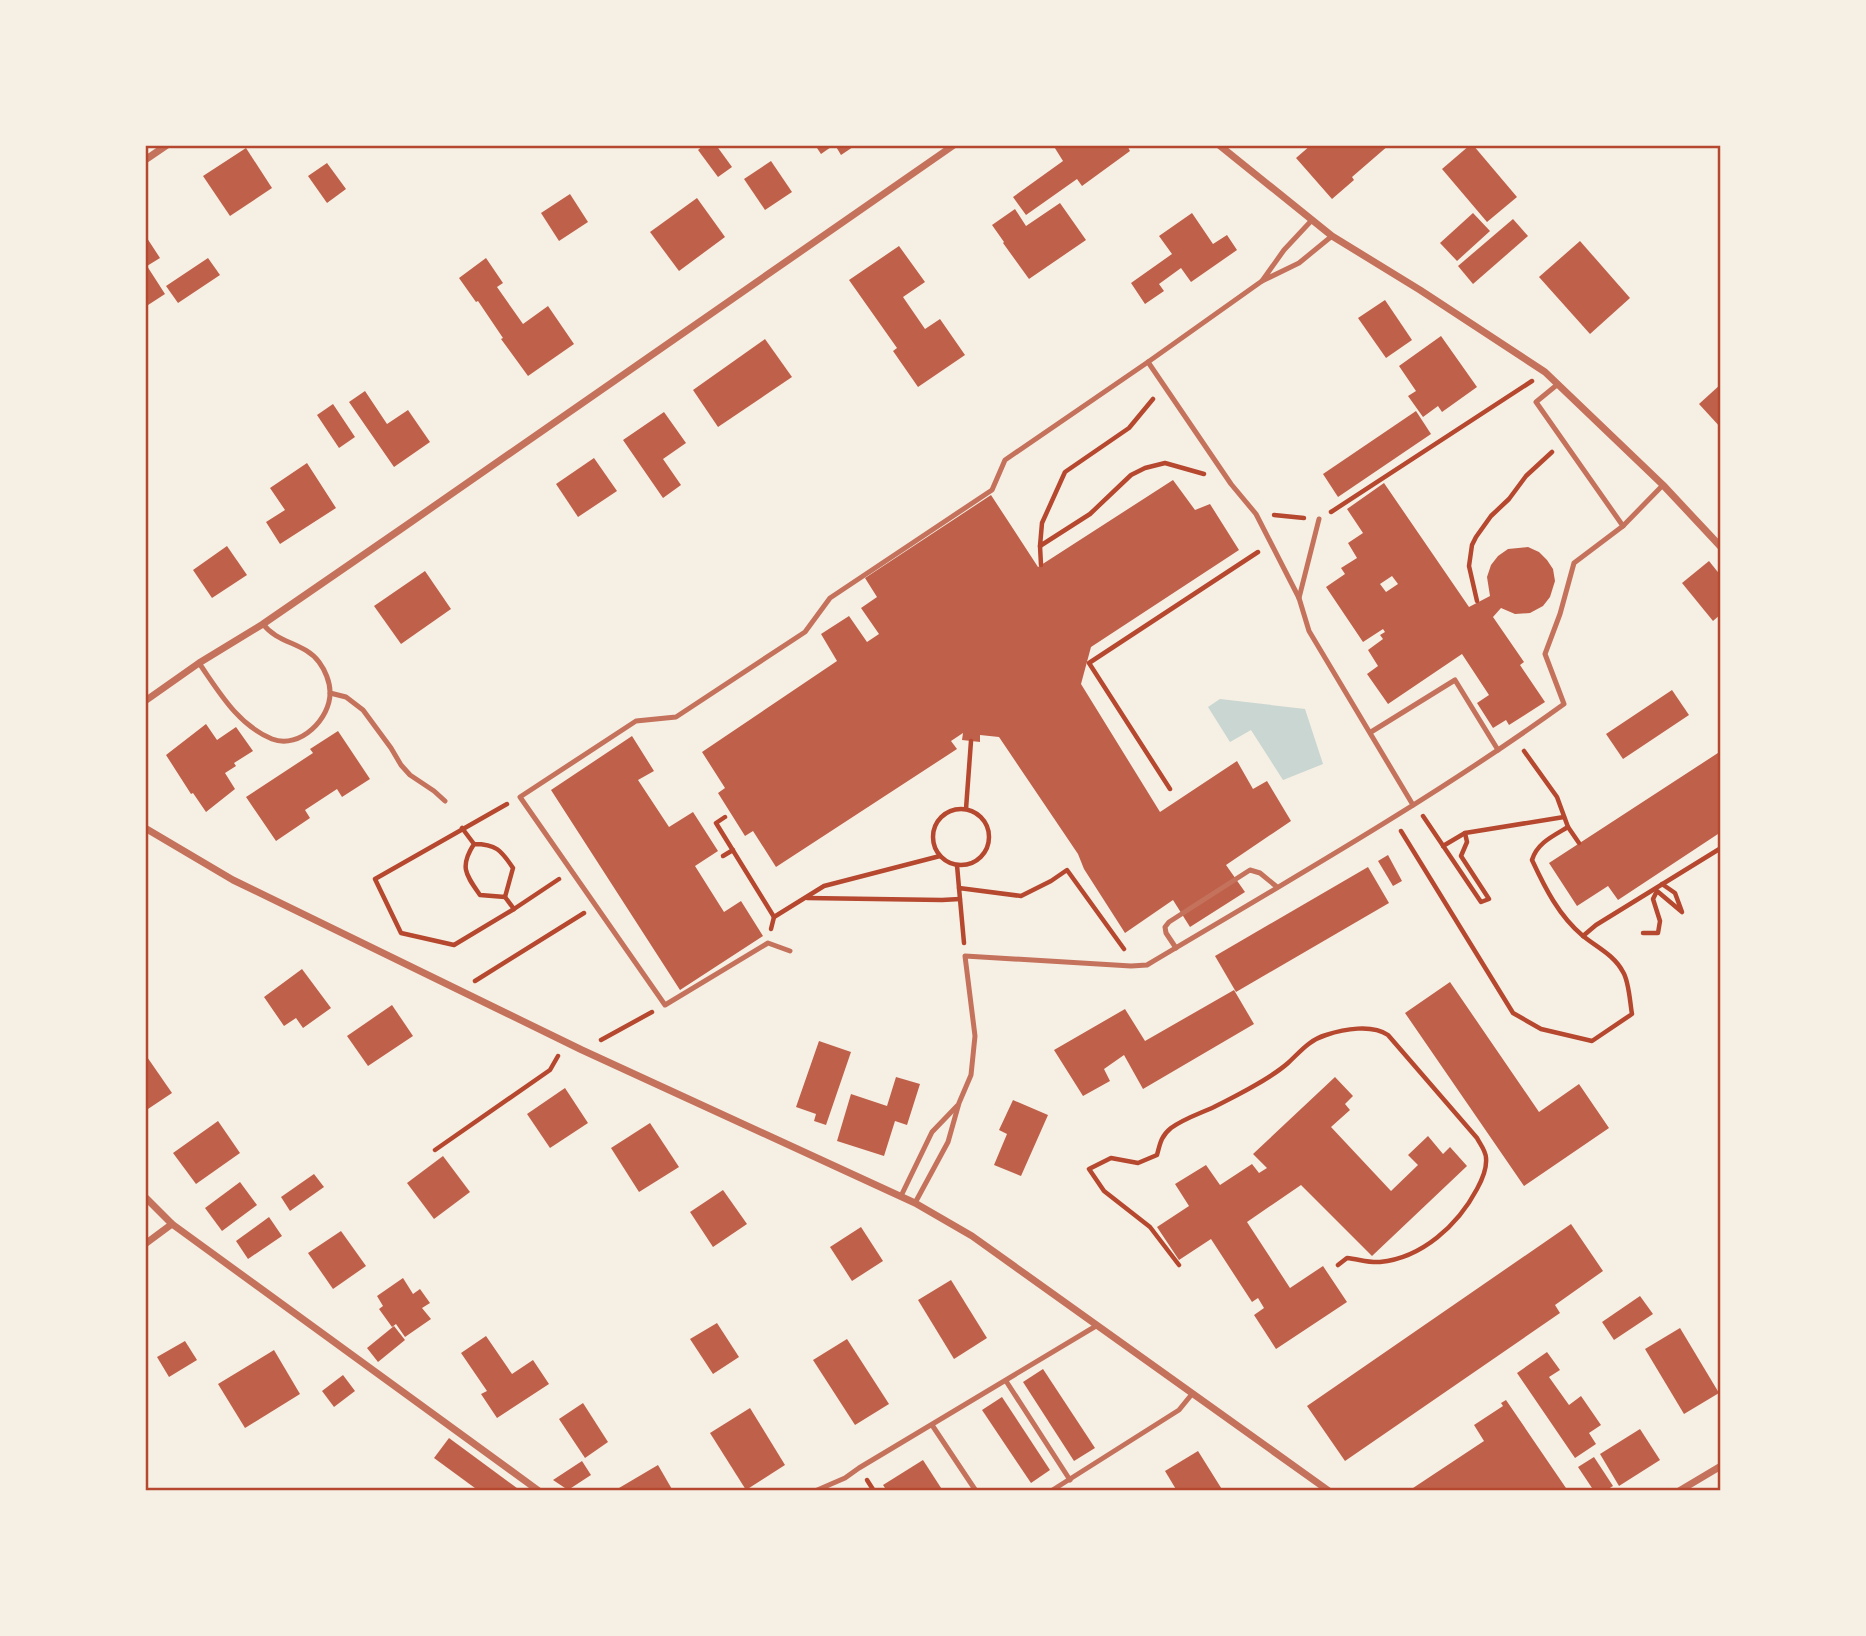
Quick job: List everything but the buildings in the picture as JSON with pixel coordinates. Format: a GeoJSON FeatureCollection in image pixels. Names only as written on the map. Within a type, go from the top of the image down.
{"type":"FeatureCollection","features":[{"type":"Feature","properties":{"kind":"street"},"geometry":{"type":"LineString","coordinates":[[145,159],[167,145]]}},
{"type":"Feature","properties":{"kind":"street"},"geometry":{"type":"LineString","coordinates":[[145,701],[262,624],[954,145]]}},
{"type":"Feature","properties":{"kind":"street"},"geometry":{"type":"LineString","coordinates":[[1219,145],[1332,236],[1545,372],[1663,485],[1721,547]]}},
{"type":"Feature","properties":{"kind":"street"},"geometry":{"type":"LineString","coordinates":[[145,828],[233,880],[459,991],[915,1203],[972,1236],[1329,1491]]}},
{"type":"Feature","properties":{"kind":"street"},"geometry":{"type":"LineString","coordinates":[[145,1197],[172,1224],[539,1491]]}},
{"type":"Feature","properties":{"kind":"street"},"geometry":{"type":"LineString","coordinates":[[145,1244],[172,1224]]}},
{"type":"Feature","properties":{"kind":"street"},"geometry":{"type":"LineString","coordinates":[[1679,1491],[1721,1465]]}},
{"type":"Feature","properties":{"kind":"lane"},"geometry":{"type":"LineString","coordinates":[[1262,281],[1284,250],[1312,220]]}},
{"type":"Feature","properties":{"kind":"lane"},"geometry":{"type":"LineString","coordinates":[[790,951],[768,943],[665,1005],[520,797],[636,721],[676,717],[805,632],[830,598],[992,490],[1005,460],[1262,281],[1299,263],[1332,236]]}},
{"type":"Feature","properties":{"kind":"lane"},"geometry":{"type":"LineString","coordinates":[[1148,362],[1231,484],[1256,514],[1299,598],[1309,631],[1414,804]]}},
{"type":"Feature","properties":{"kind":"lane"},"geometry":{"type":"LineString","coordinates":[[1558,384],[1536,402],[1623,526]]}},
{"type":"Feature","properties":{"kind":"lane"},"geometry":{"type":"LineString","coordinates":[[915,1203],[948,1142],[959,1103],[971,1075],[975,1036],[965,956],[1137,967],[1147,965],[1393,818],[1516,739],[1564,704],[1545,654],[1574,564],[1623,526],[1663,485]]}},
{"type":"Feature","properties":{"kind":"lane"},"geometry":{"type":"LineString","coordinates":[[1299,598],[1319,519]]}},
{"type":"Feature","properties":{"kind":"lane"},"geometry":{"type":"LineString","coordinates":[[199,663],[223,700],[253,727],[274,740],[286,741],[309,733],[329,704],[329,681],[320,662],[313,655],[301,647],[277,638],[262,624]]}},
{"type":"Feature","properties":{"kind":"lane"},"geometry":{"type":"LineString","coordinates":[[1371,732],[1455,680],[1498,750]]}},
{"type":"Feature","properties":{"kind":"lane"},"geometry":{"type":"LineString","coordinates":[[330,693],[346,696],[355,702],[410,775],[445,801]]}},
{"type":"Feature","properties":{"kind":"lane"},"geometry":{"type":"LineString","coordinates":[[1176,948],[1166,933],[1165,927],[1169,922],[1236,878],[1250,870],[1260,873],[1278,887]]}},
{"type":"Feature","properties":{"kind":"lane"},"geometry":{"type":"LineString","coordinates":[[901,1196],[932,1132],[959,1103]]}},
{"type":"Feature","properties":{"kind":"lane"},"geometry":{"type":"LineString","coordinates":[[814,1491],[845,1478],[1096,1326]]}},
{"type":"Feature","properties":{"kind":"lane"},"geometry":{"type":"LineString","coordinates":[[1006,1381],[1070,1480]]}},
{"type":"Feature","properties":{"kind":"lane"},"geometry":{"type":"LineString","coordinates":[[1051,1491],[1179,1410],[1192,1394]]}},
{"type":"Feature","properties":{"kind":"lane"},"geometry":{"type":"LineString","coordinates":[[932,1425],[976,1491]]}},
{"type":"Feature","properties":{"kind":"path"},"geometry":{"type":"LineString","coordinates":[[1256,514],[1319,519],[1545,372]]}},
{"type":"Feature","properties":{"kind":"path"},"geometry":{"type":"LineString","coordinates":[[1041,565],[1042,523],[1065,472],[1129,428],[1165,387]]}},
{"type":"Feature","properties":{"kind":"path"},"geometry":{"type":"LineString","coordinates":[[1477,601],[1469,566],[1476,537],[1526,476],[1563,441]]}},
{"type":"Feature","properties":{"kind":"path"},"geometry":{"type":"LineString","coordinates":[[1040,546],[1090,514],[1131,475],[1145,468],[1165,463],[1192,469],[1231,484]]}},
{"type":"Feature","properties":{"kind":"path"},"geometry":{"type":"LineString","coordinates":[[1171,789],[1089,663],[1271,543]]}},
{"type":"Feature","properties":{"kind":"path"},"geometry":{"type":"LineString","coordinates":[[1516,739],[1557,797],[1568,827],[1579,843]]}},
{"type":"Feature","properties":{"kind":"path"},"geometry":{"type":"LineString","coordinates":[[967,809],[971,741]]}},
{"type":"Feature","properties":{"kind":"path"},"geometry":{"type":"LineString","coordinates":[[520,797],[375,879],[401,933],[454,945],[571,870]]}},
{"type":"Feature","properties":{"kind":"path"},"geometry":{"type":"LineString","coordinates":[[1414,804],[1481,902],[1489,899],[1461,856],[1467,842],[1465,833]]}},
{"type":"Feature","properties":{"kind":"path"},"geometry":{"type":"LineString","coordinates":[[967,809],[981,817],[986,825],[989,834],[987,848],[976,861],[957,865],[940,856],[934,846],[934,827],[947,812],[967,809]]}},
{"type":"Feature","properties":{"kind":"path"},"geometry":{"type":"LineString","coordinates":[[725,817],[716,823],[774,917],[768,943]]}},
{"type":"Feature","properties":{"kind":"path"},"geometry":{"type":"LineString","coordinates":[[1443,846],[1465,833],[1564,817]]}},
{"type":"Feature","properties":{"kind":"path"},"geometry":{"type":"LineString","coordinates":[[1393,818],[1513,1013],[1541,1029],[1592,1041],[1632,1014],[1625,973],[1606,952],[1583,936],[1561,914],[1532,860],[1535,851],[1545,841],[1568,827]]}},
{"type":"Feature","properties":{"kind":"path"},"geometry":{"type":"LineString","coordinates":[[462,828],[474,844]]}},
{"type":"Feature","properties":{"kind":"path"},"geometry":{"type":"LineString","coordinates":[[474,844],[466,858],[466,875],[480,895],[505,897],[514,909]]}},
{"type":"Feature","properties":{"kind":"path"},"geometry":{"type":"LineString","coordinates":[[474,844],[490,844],[503,853],[513,868],[505,897]]}},
{"type":"Feature","properties":{"kind":"path"},"geometry":{"type":"LineString","coordinates":[[1583,936],[1596,925],[1721,848]]}},
{"type":"Feature","properties":{"kind":"path"},"geometry":{"type":"LineString","coordinates":[[723,856],[733,850]]}},
{"type":"Feature","properties":{"kind":"path"},"geometry":{"type":"LineString","coordinates":[[774,917],[824,886],[940,856]]}},
{"type":"Feature","properties":{"kind":"path"},"geometry":{"type":"LineString","coordinates":[[957,865],[965,956]]}},
{"type":"Feature","properties":{"kind":"path"},"geometry":{"type":"LineString","coordinates":[[959,888],[1021,896],[1067,870],[1137,967]]}},
{"type":"Feature","properties":{"kind":"path"},"geometry":{"type":"LineString","coordinates":[[1643,933],[1658,933],[1660,921],[1653,899],[1657,891],[1682,912],[1675,893],[1662,884]]}},
{"type":"Feature","properties":{"kind":"path"},"geometry":{"type":"LineString","coordinates":[[805,898],[960,899]]}},
{"type":"Feature","properties":{"kind":"path"},"geometry":{"type":"LineString","coordinates":[[459,991],[596,906]]}},
{"type":"Feature","properties":{"kind":"path"},"geometry":{"type":"LineString","coordinates":[[582,1050],[665,1005]]}},
{"type":"Feature","properties":{"kind":"path"},"geometry":{"type":"LineString","coordinates":[[1179,1265],[1150,1227],[1104,1191],[1088,1169],[1111,1158],[1138,1163],[1157,1155],[1162,1137],[1170,1129],[1187,1117],[1212,1108],[1253,1086],[1287,1064],[1316,1038],[1354,1029],[1381,1030],[1477,1138],[1486,1156],[1486,1164],[1467,1208],[1436,1239],[1417,1250],[1389,1260],[1369,1262],[1347,1258],[1338,1265]]}},
{"type":"Feature","properties":{"kind":"path"},"geometry":{"type":"LineString","coordinates":[[435,1150],[550,1070],[566,1043]]}},
{"type":"Feature","properties":{"kind":"shaded area"},"geometry":{"type":"Polygon","coordinates":[[[1220,699],[1305,709],[1323,764],[1283,780],[1251,730],[1230,742],[1208,707],[1220,699]]]}}]}
